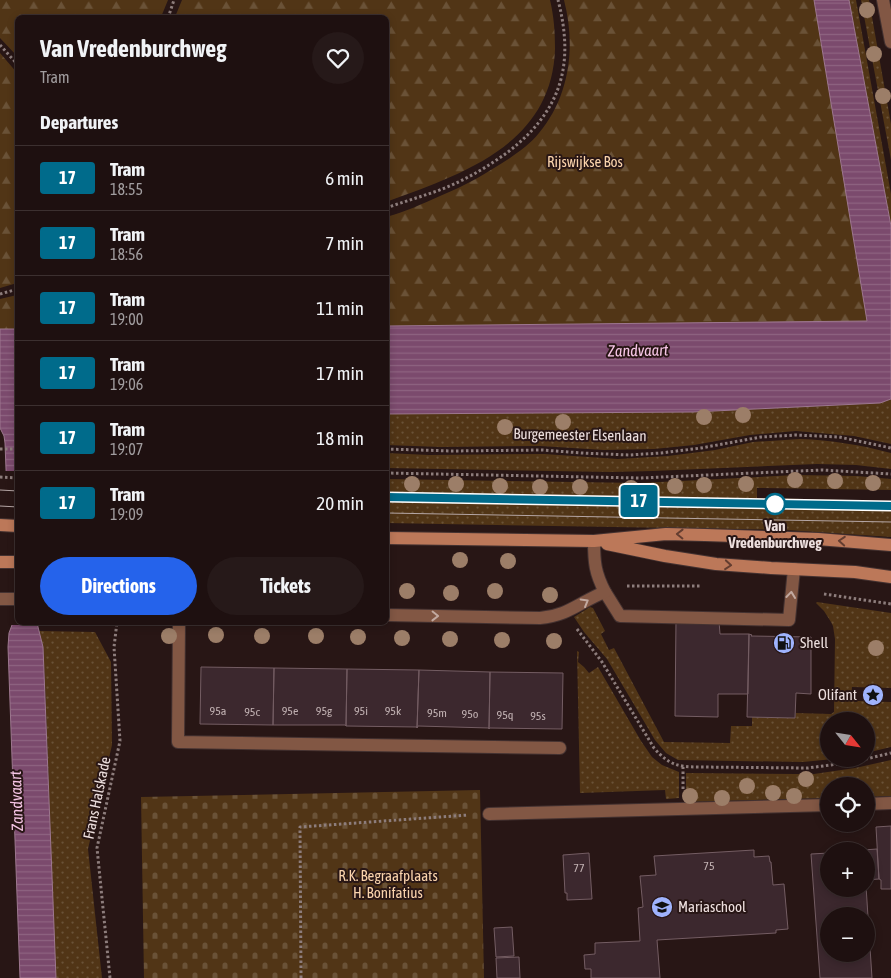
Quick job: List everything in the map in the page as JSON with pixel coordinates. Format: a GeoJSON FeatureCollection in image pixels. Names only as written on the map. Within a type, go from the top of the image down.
{"type":"FeatureCollection","features":[{"type":"Feature","properties":{"kind":"main road"},"geometry":{"type":"LineString","coordinates":[[389,538],[594,541],[666,534],[818,539],[891,545]]}},
{"type":"Feature","properties":{"kind":"main road"},"geometry":{"type":"LineString","coordinates":[[594,541],[686,560],[716,564],[794,570],[855,572],[891,577]]}},
{"type":"Feature","properties":{"kind":"street"},"geometry":{"type":"LineString","coordinates":[[883,0],[891,42]]}},
{"type":"Feature","properties":{"kind":"street"},"geometry":{"type":"LineString","coordinates":[[594,541],[595,567],[598,579],[620,616],[788,620],[794,570]]}},
{"type":"Feature","properties":{"kind":"street"},"geometry":{"type":"LineString","coordinates":[[389,615],[540,618],[555,616],[565,612],[604,592]]}},
{"type":"Feature","properties":{"kind":"street"},"geometry":{"type":"LineString","coordinates":[[179,625],[178,742],[560,748]]}},
{"type":"Feature","properties":{"kind":"street"},"geometry":{"type":"LineString","coordinates":[[875,804],[891,803]]}},
{"type":"Feature","properties":{"kind":"street"},"geometry":{"type":"LineString","coordinates":[[489,814],[820,805]]}},
{"type":"Feature","properties":{"kind":"path"},"geometry":{"type":"LineString","coordinates":[[169,15],[174,0]]}},
{"type":"Feature","properties":{"kind":"path"},"geometry":{"type":"LineString","coordinates":[[389,207],[471,176],[521,142],[534,128],[555,98],[561,81],[565,36],[558,0]]}},
{"type":"Feature","properties":{"kind":"path"},"geometry":{"type":"LineString","coordinates":[[0,45],[15,62]]}},
{"type":"Feature","properties":{"kind":"path"},"geometry":{"type":"LineString","coordinates":[[0,294],[15,290]]}},
{"type":"Feature","properties":{"kind":"path","name":"Burgemeester Elsenlaan"},"geometry":{"type":"LineString","coordinates":[[389,449],[452,451],[542,450],[629,455],[701,448],[761,437],[796,435],[840,437],[891,448]]}},
{"type":"Feature","properties":{"kind":"path"},"geometry":{"type":"LineString","coordinates":[[0,449],[15,449]]}},
{"type":"Feature","properties":{"kind":"path"},"geometry":{"type":"LineString","coordinates":[[389,473],[640,478],[798,470],[838,470],[891,474]]}},
{"type":"Feature","properties":{"kind":"path"},"geometry":{"type":"LineString","coordinates":[[0,477],[15,478]]}},
{"type":"Feature","properties":{"kind":"path"},"geometry":{"type":"LineString","coordinates":[[565,612],[580,635],[602,662],[654,748],[666,760],[675,765],[808,768],[853,762],[891,753]]}},
{"type":"Feature","properties":{"kind":"path","name":"Frans Halskade"},"geometry":{"type":"LineString","coordinates":[[110,978],[97,848],[120,741],[114,648],[117,625]]}},
{"type":"Feature","properties":{"kind":"path"},"geometry":{"type":"LineString","coordinates":[[302,978],[300,827],[489,814]]}},
{"type":"Feature","properties":{"kind":"green space"},"geometry":{"type":"Polygon","coordinates":[[[0,0],[168,0],[162,15],[15,15],[15,54],[0,38],[0,0]]]}},
{"type":"Feature","properties":{"kind":"green space"},"geometry":{"type":"Polygon","coordinates":[[[182,0],[550,0],[554,24],[555,49],[550,82],[538,109],[520,132],[498,151],[472,167],[389,201],[389,15],[176,15],[182,0]]]}},
{"type":"Feature","properties":{"kind":"green space","name":"Rijswijkse Bos"},"geometry":{"type":"Polygon","coordinates":[[[564,0],[814,0],[868,322],[389,326],[389,216],[420,205],[476,179],[518,153],[539,133],[558,103],[564,87],[570,53],[568,17],[564,0]]]}},
{"type":"Feature","properties":{"kind":"green space"},"geometry":{"type":"Polygon","coordinates":[[[849,0],[856,0],[891,194],[891,226],[849,0]]]}},
{"type":"Feature","properties":{"kind":"green space"},"geometry":{"type":"Polygon","coordinates":[[[861,0],[869,0],[891,124],[891,160],[861,0]]]}},
{"type":"Feature","properties":{"kind":"green space"},"geometry":{"type":"Polygon","coordinates":[[[0,53],[15,70],[15,284],[0,288],[0,53]]]}},
{"type":"Feature","properties":{"kind":"green space"},"geometry":{"type":"Polygon","coordinates":[[[15,295],[15,329],[0,329],[0,299],[15,295]]]}},
{"type":"Feature","properties":{"kind":"green space"},"geometry":{"type":"Polygon","coordinates":[[[891,399],[891,444],[854,436],[796,431],[750,435],[694,445],[654,449],[604,450],[540,446],[441,447],[389,445],[389,414],[693,412],[880,403],[891,399]]]}},
{"type":"Feature","properties":{"kind":"green space"},"geometry":{"type":"Polygon","coordinates":[[[800,439],[846,443],[891,453],[891,469],[856,465],[817,464],[611,472],[389,468],[389,453],[429,455],[544,454],[618,459],[668,456],[715,450],[753,442],[800,439]]]}},
{"type":"Feature","properties":{"kind":"green space"},"geometry":{"type":"Polygon","coordinates":[[[796,475],[857,476],[891,479],[891,490],[757,488],[757,498],[891,501],[891,537],[786,530],[389,523],[389,479],[640,483],[796,475]]]}},
{"type":"Feature","properties":{"kind":"green space"},"geometry":{"type":"Polygon","coordinates":[[[816,603],[891,613],[891,688],[852,687],[851,698],[858,701],[891,702],[891,747],[875,751],[875,712],[834,712],[835,639],[833,626],[824,611],[816,603]]]}},
{"type":"Feature","properties":{"kind":"green space"},"geometry":{"type":"Polygon","coordinates":[[[590,607],[593,608],[605,631],[601,634],[609,650],[614,648],[664,742],[730,743],[731,726],[752,726],[752,717],[795,718],[796,713],[820,714],[820,760],[803,762],[678,760],[666,753],[655,740],[607,659],[574,617],[590,607]]]}},
{"type":"Feature","properties":{"kind":"green space"},"geometry":{"type":"Polygon","coordinates":[[[39,631],[95,632],[111,662],[112,745],[88,849],[102,978],[52,978],[49,789],[43,646],[39,631]]]}},
{"type":"Feature","properties":{"kind":"green space"},"geometry":{"type":"Polygon","coordinates":[[[577,651],[579,652],[578,662],[589,673],[598,667],[652,757],[662,765],[679,772],[679,798],[666,799],[665,790],[580,793],[577,651]]]}},
{"type":"Feature","properties":{"kind":"green space"},"geometry":{"type":"Polygon","coordinates":[[[891,760],[891,796],[875,797],[875,777],[820,777],[820,798],[686,802],[686,773],[814,774],[855,768],[875,768],[875,764],[891,760]]]}},
{"type":"Feature","properties":{"kind":"green space","name":"R.K. Begraafplaats H. Bonifatius"},"geometry":{"type":"Polygon","coordinates":[[[480,790],[484,978],[144,978],[141,797],[480,790]]]}},
{"type":"Feature","properties":{"kind":"water","name":"Zandvaart"},"geometry":{"type":"Polygon","coordinates":[[[814,0],[849,0],[891,226],[891,399],[880,403],[693,412],[389,414],[389,326],[867,321],[814,0]]]}},
{"type":"Feature","properties":{"kind":"water","name":"Zandvaart"},"geometry":{"type":"Polygon","coordinates":[[[0,329],[15,329],[15,625],[38,625],[43,647],[56,978],[20,978],[8,647],[9,633],[12,625],[5,443],[0,428],[0,329]]]}},
{"type":"Feature","properties":{"kind":"pier"},"geometry":{"type":"Polygon","coordinates":[[[5,471],[15,471],[15,625],[10,625],[5,471]]]}},
{"type":"Feature","properties":{"kind":"building"},"geometry":{"type":"Polygon","coordinates":[[[676,620],[719,621],[720,634],[749,634],[748,694],[718,694],[718,717],[675,716],[676,620]]]}},
{"type":"Feature","properties":{"kind":"building"},"geometry":{"type":"Polygon","coordinates":[[[749,634],[751,636],[811,637],[811,694],[796,693],[795,718],[747,717],[749,634]]]}},
{"type":"Feature","properties":{"kind":"building"},"geometry":{"type":"Polygon","coordinates":[[[201,667],[274,668],[273,725],[200,724],[201,667]]]}},
{"type":"Feature","properties":{"kind":"building"},"geometry":{"type":"Polygon","coordinates":[[[274,668],[347,669],[346,726],[273,725],[274,668]]]}},
{"type":"Feature","properties":{"kind":"building"},"geometry":{"type":"Polygon","coordinates":[[[347,669],[419,670],[417,728],[346,726],[347,669]]]}},
{"type":"Feature","properties":{"kind":"building"},"geometry":{"type":"Polygon","coordinates":[[[419,670],[490,672],[489,729],[418,726],[417,728],[419,670]]]}},
{"type":"Feature","properties":{"kind":"building"},"geometry":{"type":"Polygon","coordinates":[[[490,672],[563,673],[562,729],[489,729],[490,672]]]}},
{"type":"Feature","properties":{"kind":"building"},"geometry":{"type":"Polygon","coordinates":[[[891,826],[891,889],[881,889],[876,827],[891,826]]]}},
{"type":"Feature","properties":{"kind":"building"},"geometry":{"type":"Polygon","coordinates":[[[875,849],[877,849],[879,879],[875,879],[875,849]]]}},
{"type":"Feature","properties":{"kind":"building"},"geometry":{"type":"Polygon","coordinates":[[[754,850],[754,857],[769,856],[773,885],[784,884],[788,929],[776,930],[776,933],[657,940],[660,978],[591,978],[591,969],[585,969],[584,955],[595,954],[595,943],[640,941],[638,908],[643,907],[640,876],[656,875],[654,856],[754,850]]]}},
{"type":"Feature","properties":{"kind":"building"},"geometry":{"type":"Polygon","coordinates":[[[589,853],[592,899],[567,900],[563,855],[589,853]]]}},
{"type":"Feature","properties":{"kind":"building"},"geometry":{"type":"Polygon","coordinates":[[[811,854],[820,854],[820,897],[867,897],[867,907],[820,907],[820,962],[871,962],[872,978],[820,978],[811,854]]]}},
{"type":"Feature","properties":{"kind":"building"},"geometry":{"type":"Polygon","coordinates":[[[512,927],[514,956],[496,957],[494,928],[512,927]]]}},
{"type":"Feature","properties":{"kind":"building"},"geometry":{"type":"Polygon","coordinates":[[[519,957],[520,978],[497,978],[496,958],[519,957]]]}},
{"type":"Feature","properties":{"kind":"tram line"},"geometry":{"type":"LineString","coordinates":[[0,490],[15,491]]}},
{"type":"Feature","properties":{"kind":"tram line"},"geometry":{"type":"LineString","coordinates":[[389,497],[891,506]]}},
{"type":"Feature","properties":{"kind":"tram line","name":"17"},"geometry":{"type":"LineString","coordinates":[[389,497],[891,506]]}},
{"type":"Feature","properties":{"kind":"tram line"},"geometry":{"type":"LineString","coordinates":[[0,506],[15,507]]}},
{"type":"Feature","properties":{"kind":"tram line"},"geometry":{"type":"LineString","coordinates":[[389,513],[891,522]]}},
{"type":"Feature","properties":{"kind":"place","name":"Van Vredenburchweg"},"geometry":{"type":"Point","coordinates":[775,504]}},
{"type":"Feature","properties":{"kind":"place","name":"Shell"},"geometry":{"type":"Point","coordinates":[784,643]}},
{"type":"Feature","properties":{"kind":"place","name":"Olifant"},"geometry":{"type":"Point","coordinates":[873,695]}},
{"type":"Feature","properties":{"kind":"place","name":"Mariaschool"},"geometry":{"type":"Point","coordinates":[662,907]}}]}
